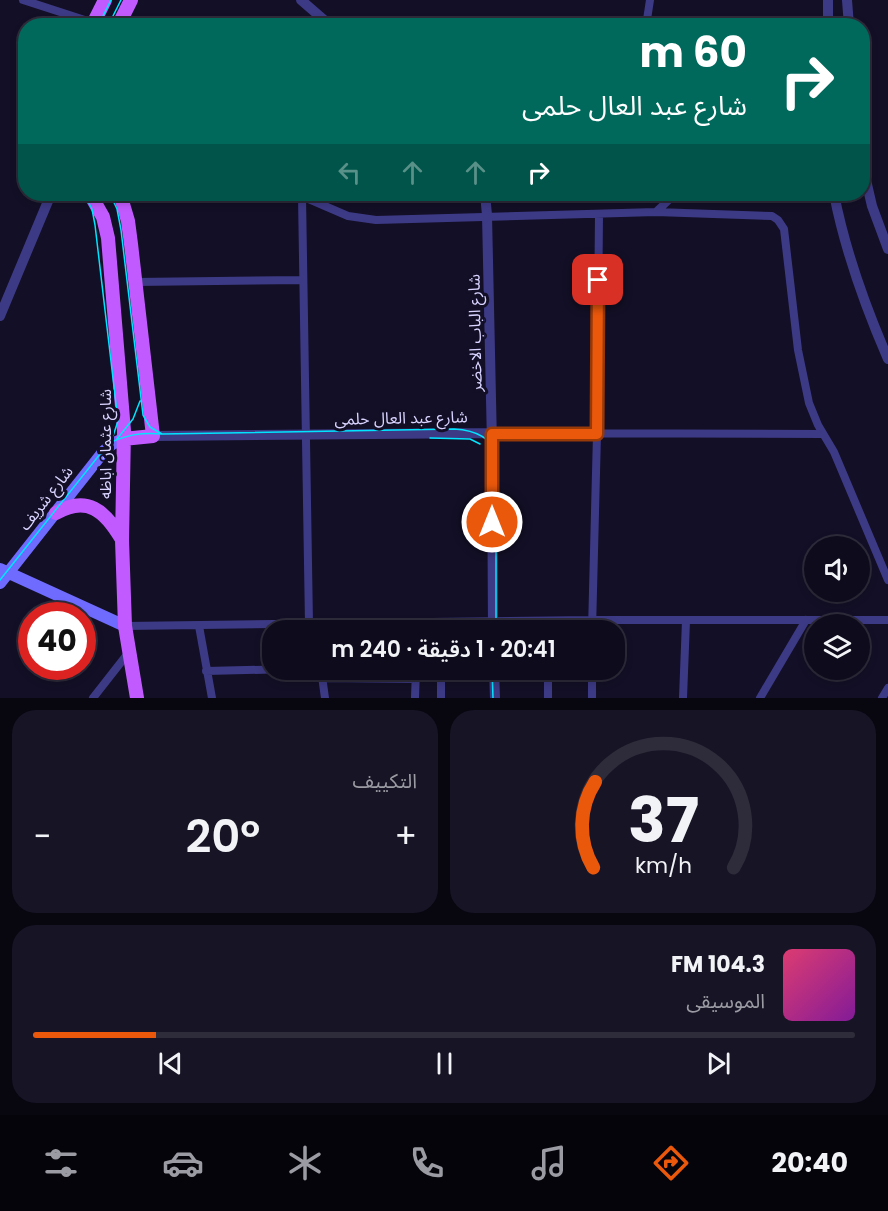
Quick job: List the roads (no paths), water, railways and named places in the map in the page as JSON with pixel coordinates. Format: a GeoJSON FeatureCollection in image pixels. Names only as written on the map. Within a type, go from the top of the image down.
{"type":"FeatureCollection","features":[{"type":"Feature","properties":{"kind":"main road"},"geometry":{"type":"LineString","coordinates":[[96,18],[105,0]]}},
{"type":"Feature","properties":{"kind":"main road"},"geometry":{"type":"LineString","coordinates":[[122,18],[131,0]]}},
{"type":"Feature","properties":{"kind":"main road","name":"شارع عثمان اباظه"},"geometry":{"type":"LineString","coordinates":[[94,201],[103,217],[108,238],[122,384],[122,540],[125,626],[137,698]]}},
{"type":"Feature","properties":{"kind":"main road"},"geometry":{"type":"LineString","coordinates":[[122,201],[128,221],[153,436]]}},
{"type":"Feature","properties":{"kind":"main road","name":"شارع عبد العال حلمى"},"geometry":{"type":"LineString","coordinates":[[123,439],[153,436]]}},
{"type":"Feature","properties":{"kind":"main road","name":"شارع شريف"},"geometry":{"type":"LineString","coordinates":[[0,583],[4,571],[56,513],[104,451],[123,439]]}},
{"type":"Feature","properties":{"kind":"main road"},"geometry":{"type":"LineString","coordinates":[[56,513],[70,506],[90,507],[108,519],[122,540]]}},
{"type":"Feature","properties":{"kind":"main road"},"geometry":{"type":"LineString","coordinates":[[4,571],[125,626]]}},
{"type":"Feature","properties":{"kind":"street"},"geometry":{"type":"LineString","coordinates":[[23,0],[76,18]]}},
{"type":"Feature","properties":{"kind":"street"},"geometry":{"type":"LineString","coordinates":[[301,0],[322,18]]}},
{"type":"Feature","properties":{"kind":"street"},"geometry":{"type":"LineString","coordinates":[[647,18],[650,0]]}},
{"type":"Feature","properties":{"kind":"street"},"geometry":{"type":"LineString","coordinates":[[828,0],[828,18]]}},
{"type":"Feature","properties":{"kind":"street"},"geometry":{"type":"LineString","coordinates":[[848,1],[849,18]]}},
{"type":"Feature","properties":{"kind":"street"},"geometry":{"type":"LineString","coordinates":[[870,197],[888,249]]}},
{"type":"Feature","properties":{"kind":"street"},"geometry":{"type":"LineString","coordinates":[[0,316],[48,201]]}},
{"type":"Feature","properties":{"kind":"street"},"geometry":{"type":"LineString","coordinates":[[299,201],[305,436],[314,620]]}},
{"type":"Feature","properties":{"kind":"street"},"geometry":{"type":"LineString","coordinates":[[312,201],[361,219],[656,212],[772,216],[782,224],[804,385],[813,414],[834,452],[888,580]]}},
{"type":"Feature","properties":{"kind":"street","name":"شارع الباب الاخضر"},"geometry":{"type":"LineString","coordinates":[[486,201],[492,434],[493,620]]}},
{"type":"Feature","properties":{"kind":"street"},"geometry":{"type":"LineString","coordinates":[[656,212],[668,201]]}},
{"type":"Feature","properties":{"kind":"street"},"geometry":{"type":"LineString","coordinates":[[835,201],[844,242],[888,359]]}},
{"type":"Feature","properties":{"kind":"street"},"geometry":{"type":"LineString","coordinates":[[592,620],[599,214]]}},
{"type":"Feature","properties":{"kind":"street"},"geometry":{"type":"LineString","coordinates":[[135,282],[303,280]]}},
{"type":"Feature","properties":{"kind":"street"},"geometry":{"type":"LineString","coordinates":[[876,331],[888,335]]}},
{"type":"Feature","properties":{"kind":"street","name":"شارع عبد العال حلمى"},"geometry":{"type":"LineString","coordinates":[[153,436],[823,434]]}},
{"type":"Feature","properties":{"kind":"street"},"geometry":{"type":"LineString","coordinates":[[625,620],[804,620]]}},
{"type":"Feature","properties":{"kind":"street"},"geometry":{"type":"LineString","coordinates":[[870,620],[888,620]]}},
{"type":"Feature","properties":{"kind":"street"},"geometry":{"type":"LineString","coordinates":[[683,698],[686,621]]}},
{"type":"Feature","properties":{"kind":"street"},"geometry":{"type":"LineString","coordinates":[[760,698],[804,623]]}},
{"type":"Feature","properties":{"kind":"street"},"geometry":{"type":"LineString","coordinates":[[125,626],[262,626]]}},
{"type":"Feature","properties":{"kind":"street"},"geometry":{"type":"LineString","coordinates":[[199,626],[212,698]]}},
{"type":"Feature","properties":{"kind":"street"},"geometry":{"type":"LineString","coordinates":[[93,698],[129,652]]}},
{"type":"Feature","properties":{"kind":"street"},"geometry":{"type":"LineString","coordinates":[[206,671],[262,670]]}},
{"type":"Feature","properties":{"kind":"street"},"geometry":{"type":"LineString","coordinates":[[323,680],[325,698]]}},
{"type":"Feature","properties":{"kind":"street"},"geometry":{"type":"LineString","coordinates":[[415,698],[416,680]]}},
{"type":"Feature","properties":{"kind":"street"},"geometry":{"type":"LineString","coordinates":[[441,680],[441,698]]}},
{"type":"Feature","properties":{"kind":"street"},"geometry":{"type":"LineString","coordinates":[[494,680],[495,698]]}},
{"type":"Feature","properties":{"kind":"street"},"geometry":{"type":"LineString","coordinates":[[548,680],[548,698]]}},
{"type":"Feature","properties":{"kind":"street"},"geometry":{"type":"LineString","coordinates":[[592,680],[592,698]]}},
{"type":"Feature","properties":{"kind":"street"},"geometry":{"type":"LineString","coordinates":[[882,698],[888,688]]}},
{"type":"Feature","properties":{"kind":"tram line"},"geometry":{"type":"LineString","coordinates":[[102,18],[111,0]]}},
{"type":"Feature","properties":{"kind":"tram line"},"geometry":{"type":"LineString","coordinates":[[112,18],[121,0]]}},
{"type":"Feature","properties":{"kind":"tram line"},"geometry":{"type":"LineString","coordinates":[[0,580],[112,439],[118,421],[95,225],[88,201]]}},
{"type":"Feature","properties":{"kind":"tram line"},"geometry":{"type":"LineString","coordinates":[[113,201],[121,230],[143,415],[150,427],[162,434]]}},
{"type":"Feature","properties":{"kind":"tram line"},"geometry":{"type":"LineString","coordinates":[[117,439],[133,419],[140,401]]}},
{"type":"Feature","properties":{"kind":"tram line"},"geometry":{"type":"LineString","coordinates":[[107,444],[127,436],[147,433],[454,429],[480,435],[490,443],[496,455],[496,620]]}},
{"type":"Feature","properties":{"kind":"tram line"},"geometry":{"type":"LineString","coordinates":[[430,438],[470,439],[480,444]]}},
{"type":"Feature","properties":{"kind":"tram line"},"geometry":{"type":"LineString","coordinates":[[492,680],[493,698]]}}]}
